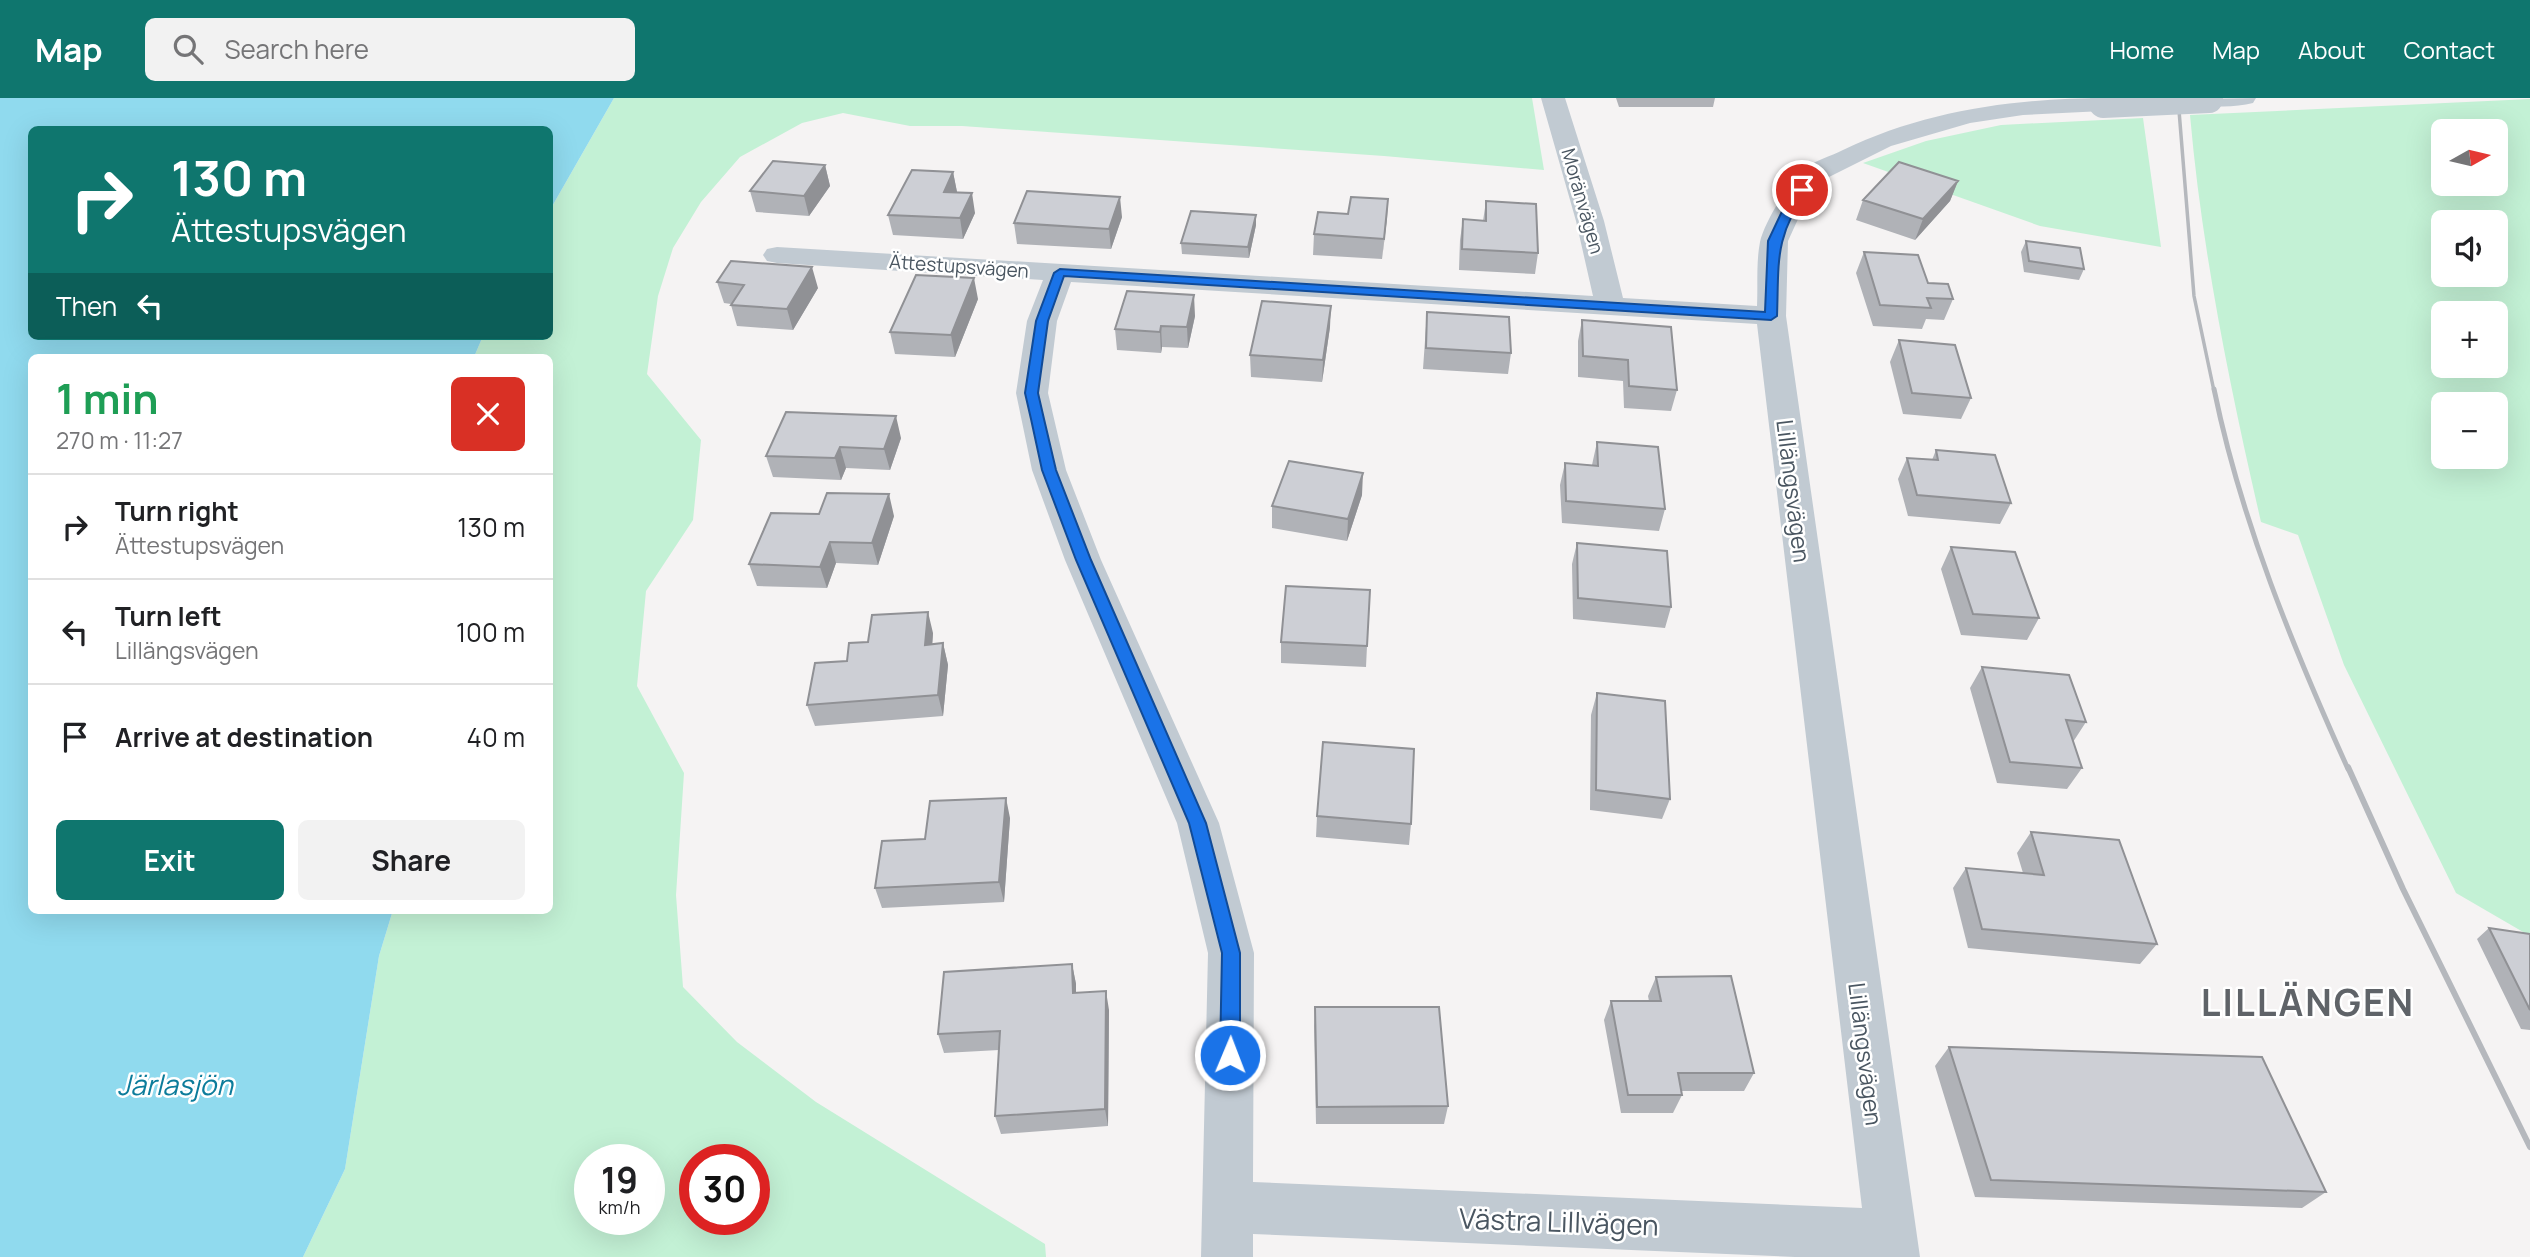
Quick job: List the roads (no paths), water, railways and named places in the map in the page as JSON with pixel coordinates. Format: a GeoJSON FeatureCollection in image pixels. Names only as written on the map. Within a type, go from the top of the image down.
{"type":"FeatureCollection","features":[{"type":"Feature","properties":{"kind":"street","name":"Moränvägen"},"geometry":{"type":"LineString","coordinates":[[1553,98],[1590,221],[1610,306]]}},
{"type":"Feature","properties":{"kind":"street","name":"Lillängsvägen"},"geometry":{"type":"LineString","coordinates":[[1892,1246],[1771,316],[1774,241],[1791,205],[1814,174],[1882,141],[1922,128],[2017,103],[2103,104],[2244,98]]}},
{"type":"Feature","properties":{"kind":"street","name":"Ättestupsvägen"},"geometry":{"type":"LineString","coordinates":[[777,255],[1771,316]]}},
{"type":"Feature","properties":{"kind":"street"},"geometry":{"type":"LineString","coordinates":[[1060,273],[1042,321],[1032,393],[1049,470],[1083,560],[1198,823],[1231,953],[1227,1235]]}},
{"type":"Feature","properties":{"kind":"street","name":"Västra Lillvägen"},"geometry":{"type":"LineString","coordinates":[[1227,1235],[1892,1246]]}},
{"type":"Feature","properties":{"kind":"water","name":"Järlasjön"},"geometry":{"type":"Polygon","coordinates":[[[0,98],[614,98],[553,205],[553,126],[28,126],[28,340],[481,340],[475,354],[28,354],[28,914],[392,914],[379,956],[345,1169],[303,1257],[0,1257],[0,98]]]}},
{"type":"Feature","properties":{"kind":"railway"},"geometry":{"type":"LineString","coordinates":[[2178,98],[2194,296],[2214,391]]}},
{"type":"Feature","properties":{"kind":"railway"},"geometry":{"type":"LineString","coordinates":[[2214,389],[2239,487],[2270,583],[2348,769]]}},
{"type":"Feature","properties":{"kind":"railway"},"geometry":{"type":"LineString","coordinates":[[2348,767],[2403,889],[2530,1147]]}},
{"type":"Feature","properties":{"kind":"district","name":"LILLÄNGEN"},"geometry":{"type":"Point","coordinates":[2308,1002]}}]}
